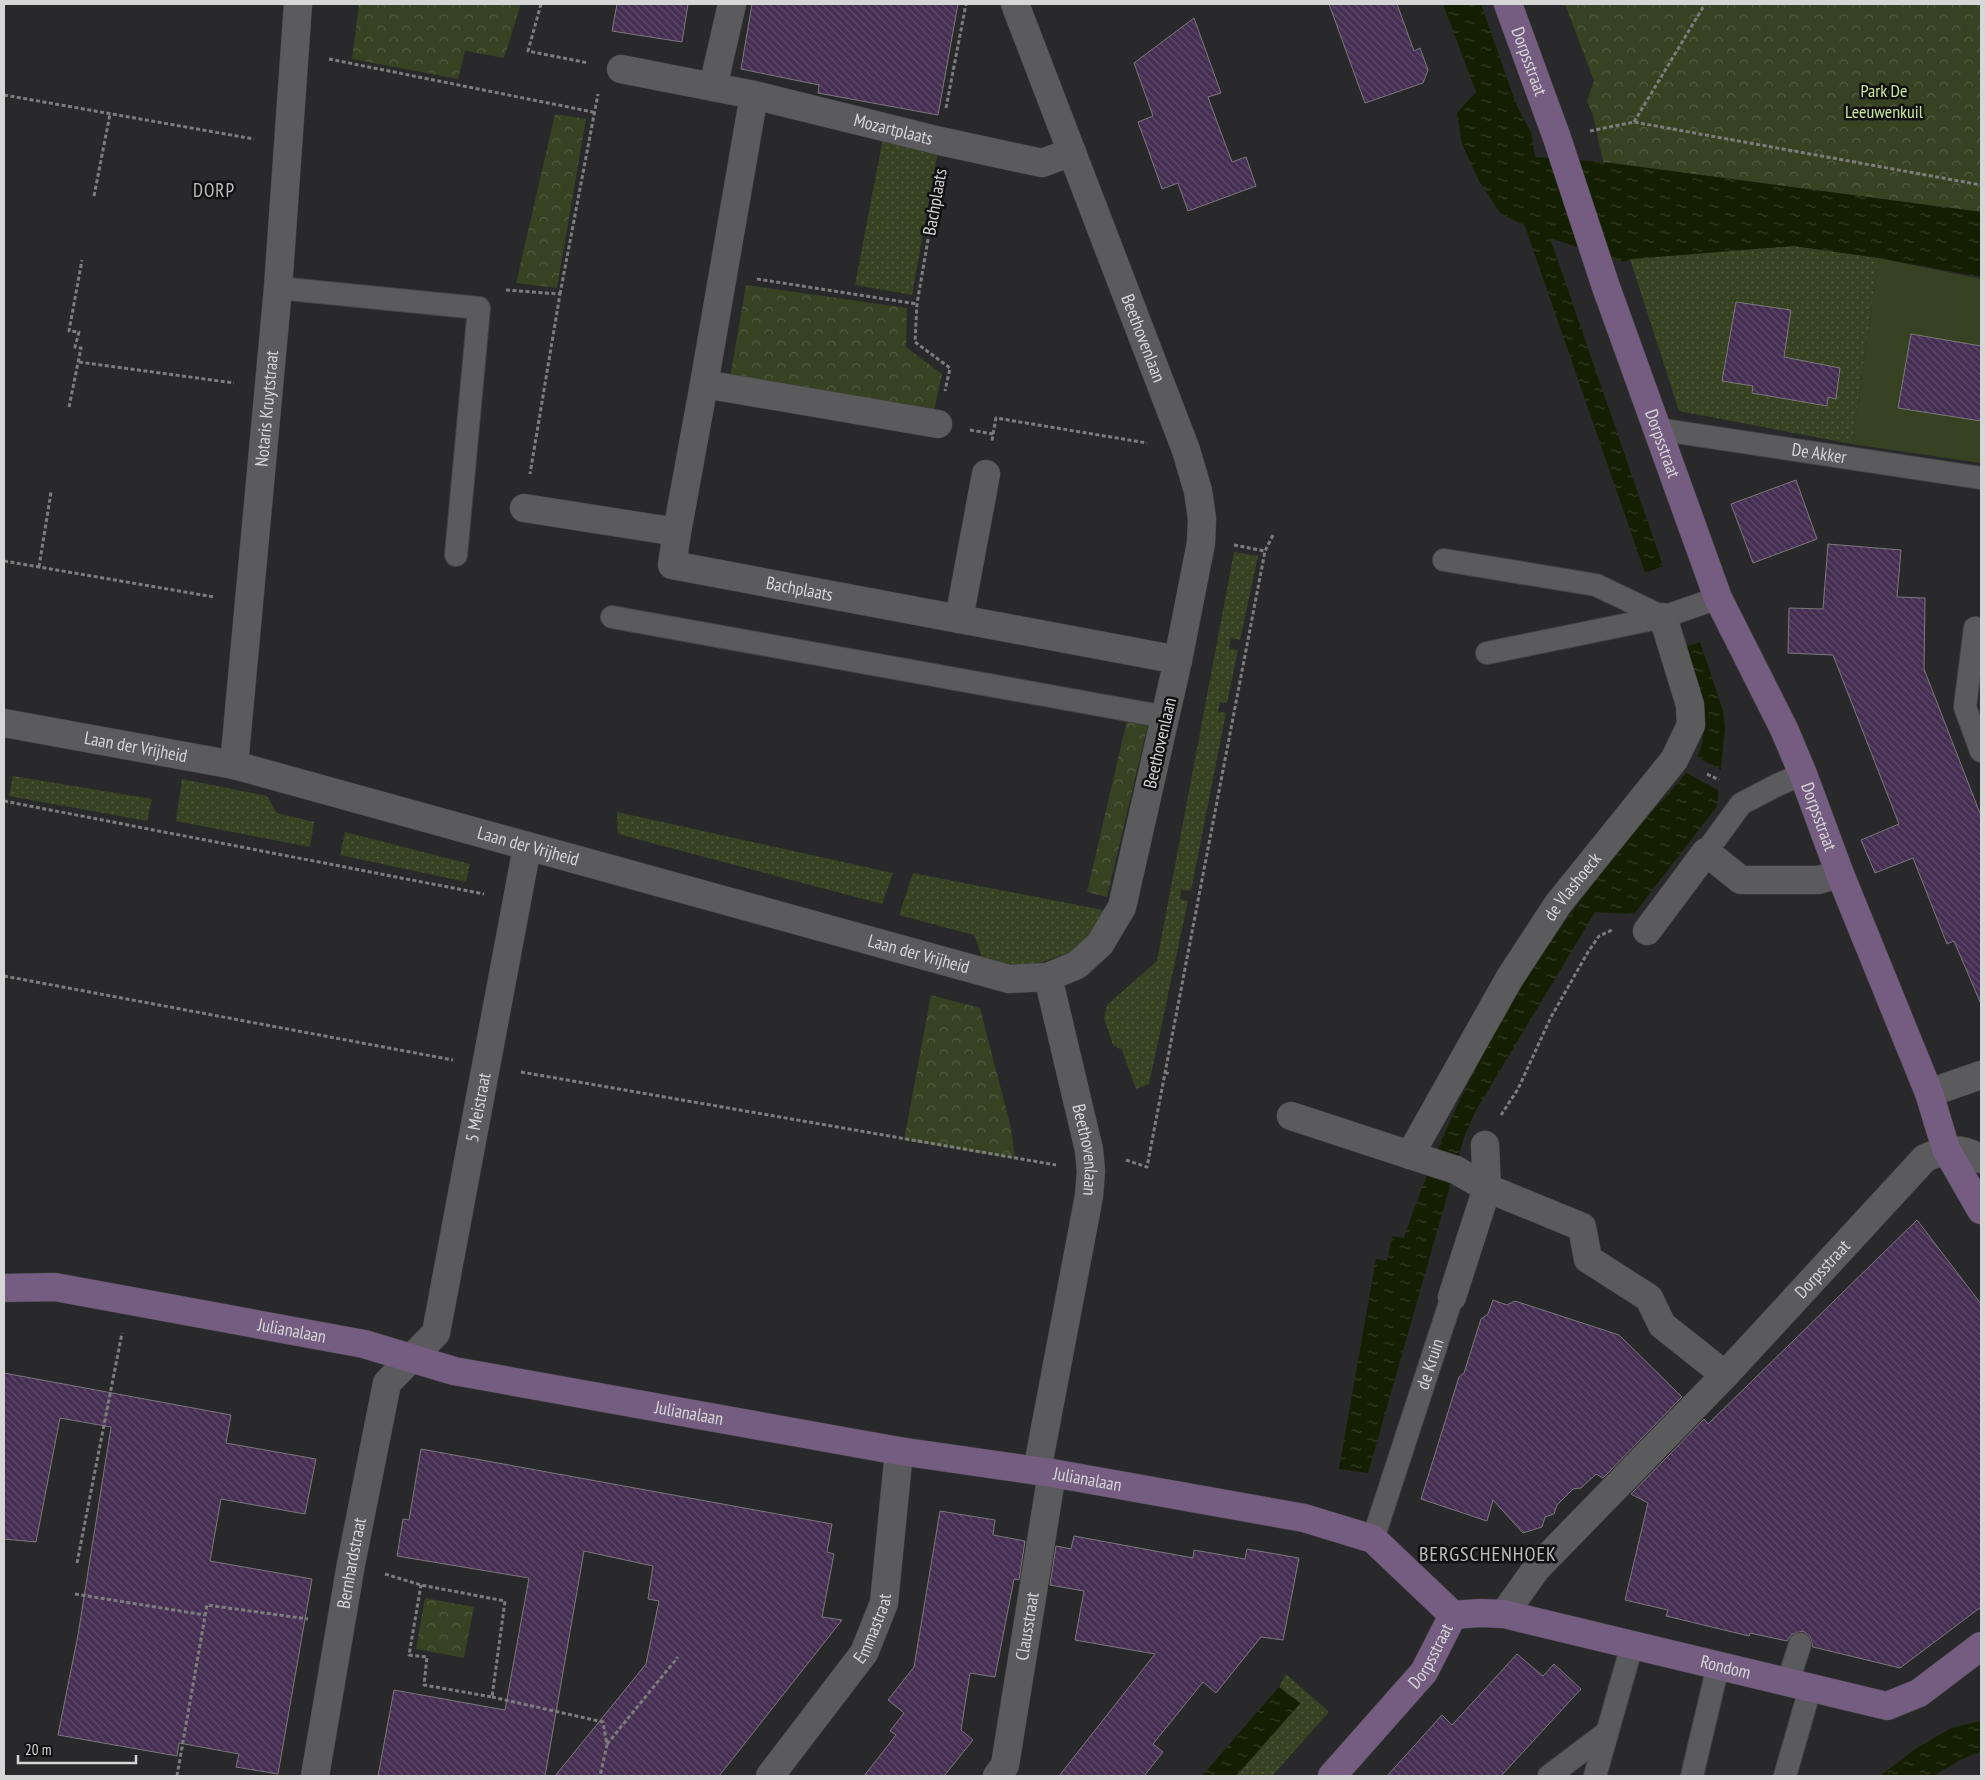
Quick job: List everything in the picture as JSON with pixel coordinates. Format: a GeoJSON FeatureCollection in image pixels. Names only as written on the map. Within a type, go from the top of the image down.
{"type":"FeatureCollection","features":[{"type":"Feature","properties":{"kind":"street","name":"Notaris Kruytstraat"},"geometry":{"type":"LineString","coordinates":[[234,765],[270,388],[298,4]]}},
{"type":"Feature","properties":{"kind":"street"},"geometry":{"type":"LineString","coordinates":[[713,87],[732,4]]}},
{"type":"Feature","properties":{"kind":"street","name":"Beethovenlaan"},"geometry":{"type":"LineString","coordinates":[[1015,4],[1186,450],[1198,491],[1202,518],[1201,543],[1178,660],[1122,907],[1100,944],[1077,965],[1048,977],[1089,1150],[1092,1171],[1044,1472]]}},
{"type":"Feature","properties":{"kind":"street","name":"Dorpsstraat"},"geometry":{"type":"LineString","coordinates":[[1504,1614],[1536,1569],[1725,1375],[1925,1158],[1946,1149],[1929,1093],[1840,874],[1803,774],[1784,729],[1718,598],[1606,287],[1557,138],[1508,4]]}},
{"type":"Feature","properties":{"kind":"street","name":"Mozartplaats"},"geometry":{"type":"LineString","coordinates":[[613,68],[754,95],[940,141],[1042,163],[1072,152]]}},
{"type":"Feature","properties":{"kind":"street","name":"Bachplaats"},"geometry":{"type":"LineString","coordinates":[[754,95],[672,565],[1178,660]]}},
{"type":"Feature","properties":{"kind":"street"},"geometry":{"type":"LineString","coordinates":[[704,384],[938,424]]}},
{"type":"Feature","properties":{"kind":"street"},"geometry":{"type":"LineString","coordinates":[[959,619],[986,474]]}},
{"type":"Feature","properties":{"kind":"street"},"geometry":{"type":"LineString","coordinates":[[524,508],[678,532]]}},
{"type":"Feature","properties":{"kind":"street","name":"de Vlashoeck"},"geometry":{"type":"LineString","coordinates":[[1418,1157],[1509,979],[1558,904],[1674,760],[1691,725],[1690,705],[1663,617]]}},
{"type":"Feature","properties":{"kind":"street","name":"Laan der Vrijheid"},"geometry":{"type":"LineString","coordinates":[[4,723],[234,765],[1009,979],[1048,977]]}},
{"type":"Feature","properties":{"kind":"street","name":"5 Meistraat"},"geometry":{"type":"LineString","coordinates":[[411,1358],[436,1333],[527,847]]}},
{"type":"Feature","properties":{"kind":"street"},"geometry":{"type":"LineString","coordinates":[[1647,931],[1706,852]]}},
{"type":"Feature","properties":{"kind":"street","name":"Dorpsstraat"},"geometry":{"type":"LineString","coordinates":[[1706,852],[1741,880],[1818,880],[1840,874]]}},
{"type":"Feature","properties":{"kind":"street"},"geometry":{"type":"LineString","coordinates":[[1929,1093],[1981,1075]]}},
{"type":"Feature","properties":{"kind":"street"},"geometry":{"type":"LineString","coordinates":[[1291,1116],[1456,1170],[1487,1188],[1582,1227],[1588,1259],[1649,1298],[1662,1325],[1725,1375]]}},
{"type":"Feature","properties":{"kind":"street","name":"de Kruin"},"geometry":{"type":"LineString","coordinates":[[1452,1297],[1487,1188],[1485,1145]]}},
{"type":"Feature","properties":{"kind":"street"},"geometry":{"type":"LineString","coordinates":[[1946,1149],[1972,1153],[1981,1159]]}},
{"type":"Feature","properties":{"kind":"street"},"geometry":{"type":"LineString","coordinates":[[1946,1149],[1981,1210]]}},
{"type":"Feature","properties":{"kind":"street","name":"Julianalaan"},"geometry":{"type":"LineString","coordinates":[[4,1288],[56,1287],[364,1344],[454,1371],[899,1451],[1044,1472],[1304,1518],[1373,1539]]}},
{"type":"Feature","properties":{"kind":"street","name":"Bernhardstraat"},"geometry":{"type":"LineString","coordinates":[[315,1776],[351,1564],[388,1383],[411,1358]]}},
{"type":"Feature","properties":{"kind":"street","name":"Emmastraat"},"geometry":{"type":"LineString","coordinates":[[770,1776],[864,1653],[884,1603],[899,1451]]}},
{"type":"Feature","properties":{"kind":"street","name":"Clausstraat"},"geometry":{"type":"LineString","coordinates":[[997,1776],[1005,1765],[1044,1472]]}},
{"type":"Feature","properties":{"kind":"street","name":"Dorpsstraat"},"geometry":{"type":"LineString","coordinates":[[1332,1776],[1424,1672],[1452,1615],[1373,1539]]}},
{"type":"Feature","properties":{"kind":"street","name":"Rondom"},"geometry":{"type":"LineString","coordinates":[[1452,1615],[1480,1612],[1504,1614],[1887,1706],[1919,1693],[1981,1646]]}},
{"type":"Feature","properties":{"kind":"lane"},"geometry":{"type":"LineString","coordinates":[[278,288],[479,308],[456,555]]}},
{"type":"Feature","properties":{"kind":"lane","name":"De Akker"},"geometry":{"type":"LineString","coordinates":[[1657,429],[1981,478]]}},
{"type":"Feature","properties":{"kind":"lane"},"geometry":{"type":"LineString","coordinates":[[1444,560],[1596,585],[1663,617]]}},
{"type":"Feature","properties":{"kind":"lane"},"geometry":{"type":"LineString","coordinates":[[1487,653],[1663,617],[1718,598]]}},
{"type":"Feature","properties":{"kind":"lane"},"geometry":{"type":"LineString","coordinates":[[612,617],[1166,717]]}},
{"type":"Feature","properties":{"kind":"lane"},"geometry":{"type":"LineString","coordinates":[[1975,628],[1965,707],[1981,751]]}},
{"type":"Feature","properties":{"kind":"lane"},"geometry":{"type":"LineString","coordinates":[[1706,852],[1741,804],[1803,774]]}},
{"type":"Feature","properties":{"kind":"lane","name":"de Kruin"},"geometry":{"type":"LineString","coordinates":[[1373,1539],[1452,1297]]}},
{"type":"Feature","properties":{"kind":"lane"},"geometry":{"type":"LineString","coordinates":[[1785,1776],[1799,1686],[1800,1644]]}},
{"type":"Feature","properties":{"kind":"lane"},"geometry":{"type":"LineString","coordinates":[[1595,1776],[1632,1645]]}},
{"type":"Feature","properties":{"kind":"lane"},"geometry":{"type":"LineString","coordinates":[[1692,1776],[1718,1666]]}},
{"type":"Feature","properties":{"kind":"lane"},"geometry":{"type":"LineString","coordinates":[[1549,1776],[1606,1733]]}},
{"type":"Feature","properties":{"kind":"path"},"geometry":{"type":"LineString","coordinates":[[524,508],[593,112],[613,68],[528,50],[540,4]]}},
{"type":"Feature","properties":{"kind":"path","name":"Bachplaats"},"geometry":{"type":"LineString","coordinates":[[938,424],[950,368],[915,342],[917,304],[944,150],[940,141],[966,4]]}},
{"type":"Feature","properties":{"kind":"path"},"geometry":{"type":"LineString","coordinates":[[1634,122],[1705,4]]}},
{"type":"Feature","properties":{"kind":"path"},"geometry":{"type":"LineString","coordinates":[[294,52],[593,112]]}},
{"type":"Feature","properties":{"kind":"path"},"geometry":{"type":"LineString","coordinates":[[4,95],[287,144]]}},
{"type":"Feature","properties":{"kind":"path"},"geometry":{"type":"LineString","coordinates":[[94,196],[110,114]]}},
{"type":"Feature","properties":{"kind":"path"},"geometry":{"type":"LineString","coordinates":[[1557,138],[1634,122],[1981,185]]}},
{"type":"Feature","properties":{"kind":"path"},"geometry":{"type":"LineString","coordinates":[[69,407],[81,348],[75,347],[79,332],[69,331],[82,260]]}},
{"type":"Feature","properties":{"kind":"path"},"geometry":{"type":"LineString","coordinates":[[723,274],[917,304]]}},
{"type":"Feature","properties":{"kind":"path"},"geometry":{"type":"LineString","coordinates":[[479,308],[504,290],[560,294]]}},
{"type":"Feature","properties":{"kind":"path"},"geometry":{"type":"LineString","coordinates":[[79,362],[270,388]]}},
{"type":"Feature","properties":{"kind":"path"},"geometry":{"type":"LineString","coordinates":[[986,474],[996,418],[1186,450]]}},
{"type":"Feature","properties":{"kind":"path"},"geometry":{"type":"LineString","coordinates":[[938,424],[993,434]]}},
{"type":"Feature","properties":{"kind":"path"},"geometry":{"type":"LineString","coordinates":[[39,567],[51,492]]}},
{"type":"Feature","properties":{"kind":"path"},"geometry":{"type":"LineString","coordinates":[[1147,1166],[1265,551],[1274,534]]}},
{"type":"Feature","properties":{"kind":"path"},"geometry":{"type":"LineString","coordinates":[[1228,544],[1265,551]]}},
{"type":"Feature","properties":{"kind":"path"},"geometry":{"type":"LineString","coordinates":[[4,560],[250,603]]}},
{"type":"Feature","properties":{"kind":"path"},"geometry":{"type":"LineString","coordinates":[[1702,772],[1727,784]]}},
{"type":"Feature","properties":{"kind":"path"},"geometry":{"type":"LineString","coordinates":[[4,801],[516,900]]}},
{"type":"Feature","properties":{"kind":"path"},"geometry":{"type":"LineString","coordinates":[[1485,1145],[1489,1134],[1518,1089],[1550,1017],[1600,936],[1616,928],[1634,932],[1647,931]]}},
{"type":"Feature","properties":{"kind":"path"},"geometry":{"type":"LineString","coordinates":[[4,976],[485,1066],[1092,1171]]}},
{"type":"Feature","properties":{"kind":"path"},"geometry":{"type":"LineString","coordinates":[[1165,1072],[1170,1074]]}},
{"type":"Feature","properties":{"kind":"path"},"geometry":{"type":"LineString","coordinates":[[76,1563],[122,1334]]}},
{"type":"Feature","properties":{"kind":"path"},"geometry":{"type":"LineString","coordinates":[[351,1564],[421,1585],[505,1602],[492,1697]]}},
{"type":"Feature","properties":{"kind":"path"},"geometry":{"type":"LineString","coordinates":[[421,1585],[409,1655],[427,1657],[424,1685],[492,1697],[603,1722],[607,1745],[600,1776]]}},
{"type":"Feature","properties":{"kind":"path"},"geometry":{"type":"LineString","coordinates":[[75,1594],[205,1615]]}},
{"type":"Feature","properties":{"kind":"path"},"geometry":{"type":"LineString","coordinates":[[177,1776],[207,1605],[341,1624]]}},
{"type":"Feature","properties":{"kind":"path"},"geometry":{"type":"LineString","coordinates":[[607,1745],[678,1657]]}},
{"type":"Feature","properties":{"kind":"green space"},"geometry":{"type":"Polygon","coordinates":[[[359,4],[521,4],[504,58],[465,51],[458,79],[352,59],[359,4]]]}},
{"type":"Feature","properties":{"kind":"green space","name":"Park De Leeuwenkuil"},"geometry":{"type":"Polygon","coordinates":[[[1565,4],[1981,4],[1981,212],[1603,162],[1593,115],[1587,101],[1594,81],[1565,4]]]}},
{"type":"Feature","properties":{"kind":"green space"},"geometry":{"type":"Polygon","coordinates":[[[555,114],[586,119],[557,288],[516,283],[555,114]]]}},
{"type":"Feature","properties":{"kind":"green space"},"geometry":{"type":"Polygon","coordinates":[[[883,138],[938,150],[912,295],[855,285],[883,138]]]}},
{"type":"Feature","properties":{"kind":"green space"},"geometry":{"type":"Polygon","coordinates":[[[1794,246],[1879,258],[1852,444],[1679,411],[1630,259],[1794,246]]]}},
{"type":"Feature","properties":{"kind":"green space"},"geometry":{"type":"Polygon","coordinates":[[[1879,258],[1981,279],[1981,463],[1852,444],[1879,258]]]}},
{"type":"Feature","properties":{"kind":"green space"},"geometry":{"type":"Polygon","coordinates":[[[746,285],[907,308],[906,347],[942,374],[933,416],[729,383],[746,285]]]}},
{"type":"Feature","properties":{"kind":"green space"},"geometry":{"type":"Polygon","coordinates":[[[1234,552],[1258,556],[1240,640],[1231,638],[1229,649],[1238,650],[1227,703],[1220,702],[1218,712],[1226,713],[1191,891],[1181,890],[1180,899],[1188,901],[1149,1084],[1136,1089],[1122,1050],[1113,1045],[1104,1018],[1107,1005],[1157,961],[1234,552]]]}},
{"type":"Feature","properties":{"kind":"green space"},"geometry":{"type":"Polygon","coordinates":[[[1127,720],[1148,724],[1107,897],[1087,892],[1127,720]]]}},
{"type":"Feature","properties":{"kind":"green space"},"geometry":{"type":"Polygon","coordinates":[[[13,776],[152,799],[147,821],[9,796],[13,776]]]}},
{"type":"Feature","properties":{"kind":"green space"},"geometry":{"type":"Polygon","coordinates":[[[182,779],[267,796],[277,813],[314,822],[310,847],[176,821],[182,779]]]}},
{"type":"Feature","properties":{"kind":"green space"},"geometry":{"type":"Polygon","coordinates":[[[617,812],[893,873],[882,904],[618,834],[617,812]]]}},
{"type":"Feature","properties":{"kind":"green space"},"geometry":{"type":"Polygon","coordinates":[[[345,832],[470,864],[466,882],[340,855],[345,832]]]}},
{"type":"Feature","properties":{"kind":"green space"},"geometry":{"type":"Polygon","coordinates":[[[913,873],[1103,910],[1096,935],[1074,951],[1028,967],[983,959],[974,935],[899,915],[913,873]]]}},
{"type":"Feature","properties":{"kind":"green space"},"geometry":{"type":"Polygon","coordinates":[[[931,995],[980,1008],[1011,1128],[1015,1159],[904,1140],[931,995]]]}},
{"type":"Feature","properties":{"kind":"green space"},"geometry":{"type":"Polygon","coordinates":[[[425,1598],[474,1607],[464,1658],[416,1649],[425,1598]]]}},
{"type":"Feature","properties":{"kind":"green space"},"geometry":{"type":"Polygon","coordinates":[[[1286,1674],[1329,1712],[1272,1776],[1236,1776],[1300,1704],[1279,1687],[1286,1674]]]}},
{"type":"Feature","properties":{"kind":"water"},"geometry":{"type":"Polygon","coordinates":[[[1443,4],[1481,4],[1516,104],[1531,132],[1535,157],[1603,162],[1981,212],[1981,277],[1879,258],[1794,246],[1630,259],[1624,262],[1550,238],[1663,566],[1645,573],[1525,226],[1501,214],[1479,181],[1462,144],[1457,113],[1476,92],[1443,4]]]}},
{"type":"Feature","properties":{"kind":"water"},"geometry":{"type":"Polygon","coordinates":[[[1700,642],[1723,711],[1725,728],[1717,806],[1634,914],[1595,912],[1475,1112],[1464,1137],[1368,1473],[1339,1469],[1376,1259],[1387,1261],[1392,1236],[1404,1238],[1419,1196],[1454,1112],[1496,1031],[1543,953],[1596,880],[1685,774],[1698,755],[1703,735],[1702,709],[1682,648],[1700,642]]]}},
{"type":"Feature","properties":{"kind":"water"},"geometry":{"type":"Polygon","coordinates":[[[1279,1687],[1300,1703],[1236,1776],[1202,1776],[1279,1687]]]}},
{"type":"Feature","properties":{"kind":"water"},"geometry":{"type":"Polygon","coordinates":[[[1981,1721],[1981,1751],[1960,1760],[1933,1776],[1880,1776],[1914,1750],[1951,1728],[1981,1721]]]}},
{"type":"Feature","properties":{"kind":"pier"},"geometry":{"type":"Polygon","coordinates":[[[1695,756],[1723,771],[1721,792],[1683,771],[1695,756]]]}},
{"type":"Feature","properties":{"kind":"building"},"geometry":{"type":"Polygon","coordinates":[[[617,4],[688,4],[682,42],[612,31],[617,4]]]}},
{"type":"Feature","properties":{"kind":"building"},"geometry":{"type":"Polygon","coordinates":[[[752,4],[958,4],[938,115],[818,93],[819,85],[741,69],[752,4]]]}},
{"type":"Feature","properties":{"kind":"building"},"geometry":{"type":"Polygon","coordinates":[[[1329,4],[1397,4],[1414,51],[1420,48],[1428,70],[1423,83],[1365,103],[1329,4]]]}},
{"type":"Feature","properties":{"kind":"building"},"geometry":{"type":"Polygon","coordinates":[[[1194,18],[1221,93],[1208,97],[1220,130],[1232,162],[1246,157],[1256,186],[1188,211],[1178,183],[1162,189],[1138,122],[1153,116],[1134,63],[1194,18]]]}},
{"type":"Feature","properties":{"kind":"building"},"geometry":{"type":"Polygon","coordinates":[[[1736,302],[1791,310],[1784,357],[1840,368],[1836,399],[1828,397],[1827,406],[1752,393],[1753,386],[1722,381],[1736,302]]]}},
{"type":"Feature","properties":{"kind":"building"},"geometry":{"type":"Polygon","coordinates":[[[1911,334],[1981,346],[1981,421],[1898,408],[1911,334]]]}},
{"type":"Feature","properties":{"kind":"building"},"geometry":{"type":"Polygon","coordinates":[[[1796,480],[1817,539],[1753,563],[1731,504],[1796,480]]]}},
{"type":"Feature","properties":{"kind":"building"},"geometry":{"type":"Polygon","coordinates":[[[1828,544],[1901,550],[1897,597],[1925,598],[1924,669],[1981,816],[1981,1004],[1954,941],[1947,944],[1913,858],[1875,873],[1861,840],[1899,824],[1833,655],[1788,653],[1789,608],[1823,609],[1828,544]]]}},
{"type":"Feature","properties":{"kind":"building"},"geometry":{"type":"Polygon","coordinates":[[[1917,1220],[1981,1304],[1981,1607],[1900,1668],[1813,1647],[1810,1636],[1803,1631],[1792,1634],[1787,1641],[1750,1633],[1749,1636],[1666,1616],[1668,1610],[1625,1600],[1648,1503],[1631,1494],[1704,1419],[1708,1424],[1917,1220]]]}},
{"type":"Feature","properties":{"kind":"building"},"geometry":{"type":"Polygon","coordinates":[[[1493,1300],[1507,1305],[1515,1301],[1619,1335],[1682,1397],[1603,1478],[1596,1474],[1581,1488],[1573,1489],[1557,1505],[1554,1514],[1545,1517],[1542,1527],[1523,1533],[1493,1500],[1487,1521],[1421,1499],[1459,1377],[1464,1373],[1481,1319],[1488,1314],[1493,1300]]]}},
{"type":"Feature","properties":{"kind":"building"},"geometry":{"type":"Polygon","coordinates":[[[4,1373],[231,1415],[226,1443],[316,1459],[305,1514],[221,1499],[210,1561],[312,1579],[278,1774],[236,1767],[239,1754],[179,1743],[177,1756],[58,1735],[78,1635],[111,1427],[60,1418],[36,1542],[4,1539],[4,1373]]]}},
{"type":"Feature","properties":{"kind":"building"},"geometry":{"type":"Polygon","coordinates":[[[421,1449],[832,1524],[827,1552],[834,1554],[822,1617],[842,1620],[719,1776],[555,1776],[646,1664],[659,1601],[648,1599],[653,1566],[584,1551],[545,1776],[378,1776],[394,1690],[505,1710],[529,1578],[397,1556],[403,1519],[409,1520],[421,1449]]]}},
{"type":"Feature","properties":{"kind":"building"},"geometry":{"type":"Polygon","coordinates":[[[940,1511],[995,1520],[993,1535],[1025,1541],[1019,1580],[1014,1579],[995,1677],[970,1673],[961,1730],[973,1740],[944,1776],[864,1776],[896,1735],[890,1731],[904,1713],[888,1700],[914,1667],[940,1511]]]}},
{"type":"Feature","properties":{"kind":"building"},"geometry":{"type":"Polygon","coordinates":[[[1074,1536],[1193,1558],[1194,1550],[1245,1559],[1247,1549],[1299,1558],[1283,1640],[1261,1637],[1216,1693],[1203,1682],[1153,1744],[1163,1752],[1144,1776],[1059,1776],[1155,1654],[1075,1640],[1084,1591],[1050,1585],[1056,1546],[1071,1549],[1074,1536]]]}},
{"type":"Feature","properties":{"kind":"building"},"geometry":{"type":"Polygon","coordinates":[[[1517,1654],[1543,1676],[1554,1664],[1581,1689],[1501,1776],[1387,1776],[1442,1715],[1452,1725],[1517,1654]]]}},
{"type":"Feature","properties":{"kind":"district","name":"DORP"},"geometry":{"type":"Point","coordinates":[214,190]}},
{"type":"Feature","properties":{"kind":"district","name":"BERGSCHENHOEK"},"geometry":{"type":"Point","coordinates":[1488,1554]}}]}
